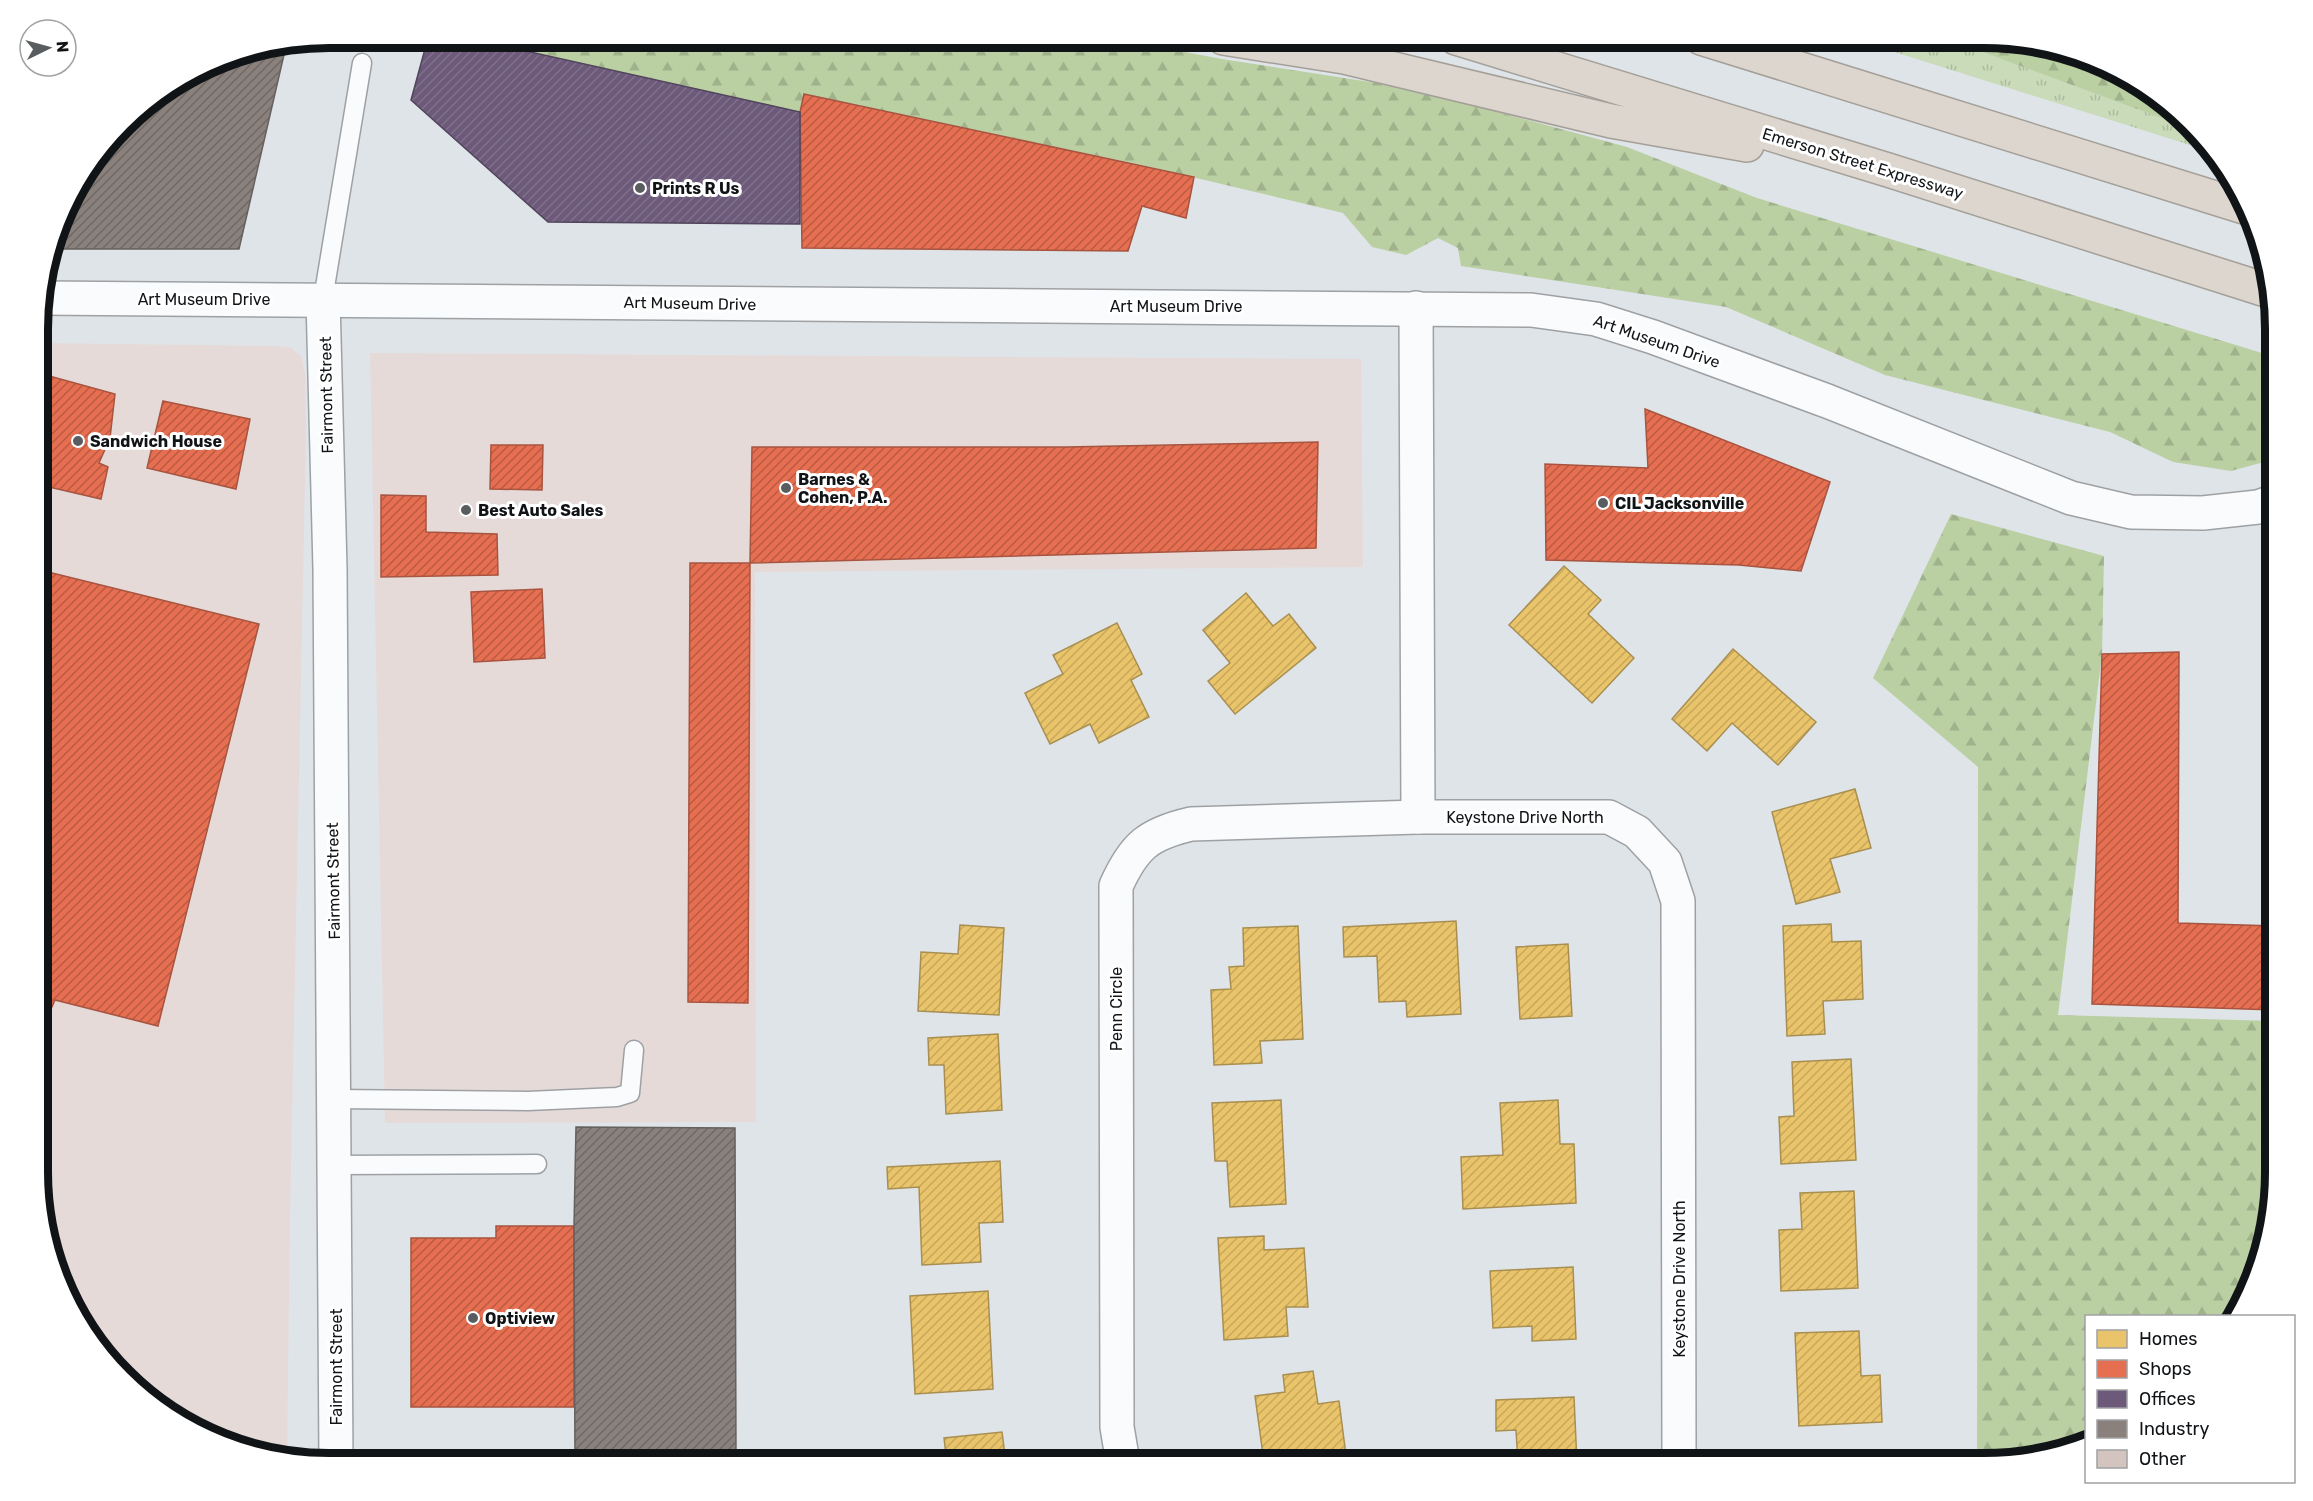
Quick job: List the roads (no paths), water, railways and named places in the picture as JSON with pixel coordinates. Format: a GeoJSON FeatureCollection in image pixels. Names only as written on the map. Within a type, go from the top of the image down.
{"type":"FeatureCollection","features":[{"type":"Feature","properties":{"kind":"highway"},"geometry":{"type":"LineString","coordinates":[[1287,48],[1344,57],[1611,121],[1888,170]]}},
{"type":"Feature","properties":{"kind":"highway","name":"Emerson Street Expressway"},"geometry":{"type":"LineString","coordinates":[[1489,48],[1888,170],[2262,289]]}},
{"type":"Feature","properties":{"kind":"highway"},"geometry":{"type":"LineString","coordinates":[[1734,48],[2236,204]]}},
{"type":"Feature","properties":{"kind":"highway"},"geometry":{"type":"LineString","coordinates":[[1792,48],[1910,102]]}},
{"type":"Feature","properties":{"kind":"street","name":"Art Museum Drive"},"geometry":{"type":"LineString","coordinates":[[50,298],[1531,310],[1596,319],[1653,337],[1827,401],[2071,498],[2132,512],[2203,513],[2265,505]]}},
{"type":"Feature","properties":{"kind":"street","name":"Fairmont Street"},"geometry":{"type":"LineString","coordinates":[[323,299],[330,569],[336,1453]]}},
{"type":"Feature","properties":{"kind":"street"},"geometry":{"type":"LineString","coordinates":[[1416,308],[1418,817]]}},
{"type":"Feature","properties":{"kind":"street","name":"Keystone Drive North"},"geometry":{"type":"LineString","coordinates":[[1418,817],[1609,817],[1637,832],[1665,862],[1678,901],[1679,1453]]}},
{"type":"Feature","properties":{"kind":"street","name":"Penn Circle"},"geometry":{"type":"LineString","coordinates":[[1121,1453],[1117,1427],[1116,886],[1120,875],[1143,843],[1164,830],[1191,824],[1418,817]]}},
{"type":"Feature","properties":{"kind":"lane"},"geometry":{"type":"LineString","coordinates":[[323,299],[362,63]]}},
{"type":"Feature","properties":{"kind":"lane"},"geometry":{"type":"LineString","coordinates":[[335,1099],[528,1101],[617,1097],[630,1093],[634,1050]]}},
{"type":"Feature","properties":{"kind":"lane"},"geometry":{"type":"LineString","coordinates":[[335,1165],[537,1164]]}},
{"type":"Feature","properties":{"kind":"place","name":"Prints R Us"},"geometry":{"type":"Point","coordinates":[640,188]}},
{"type":"Feature","properties":{"kind":"place","name":"Sandwich House"},"geometry":{"type":"Point","coordinates":[78,441]}},
{"type":"Feature","properties":{"kind":"place","name":"Barnes & Cohen, P.A."},"geometry":{"type":"Point","coordinates":[786,488]}},
{"type":"Feature","properties":{"kind":"place","name":"CIL Jacksonville"},"geometry":{"type":"Point","coordinates":[1603,503]}},
{"type":"Feature","properties":{"kind":"place","name":"Best Auto Sales"},"geometry":{"type":"Point","coordinates":[466,510]}},
{"type":"Feature","properties":{"kind":"place","name":"Optiview"},"geometry":{"type":"Point","coordinates":[473,1318]}}]}
